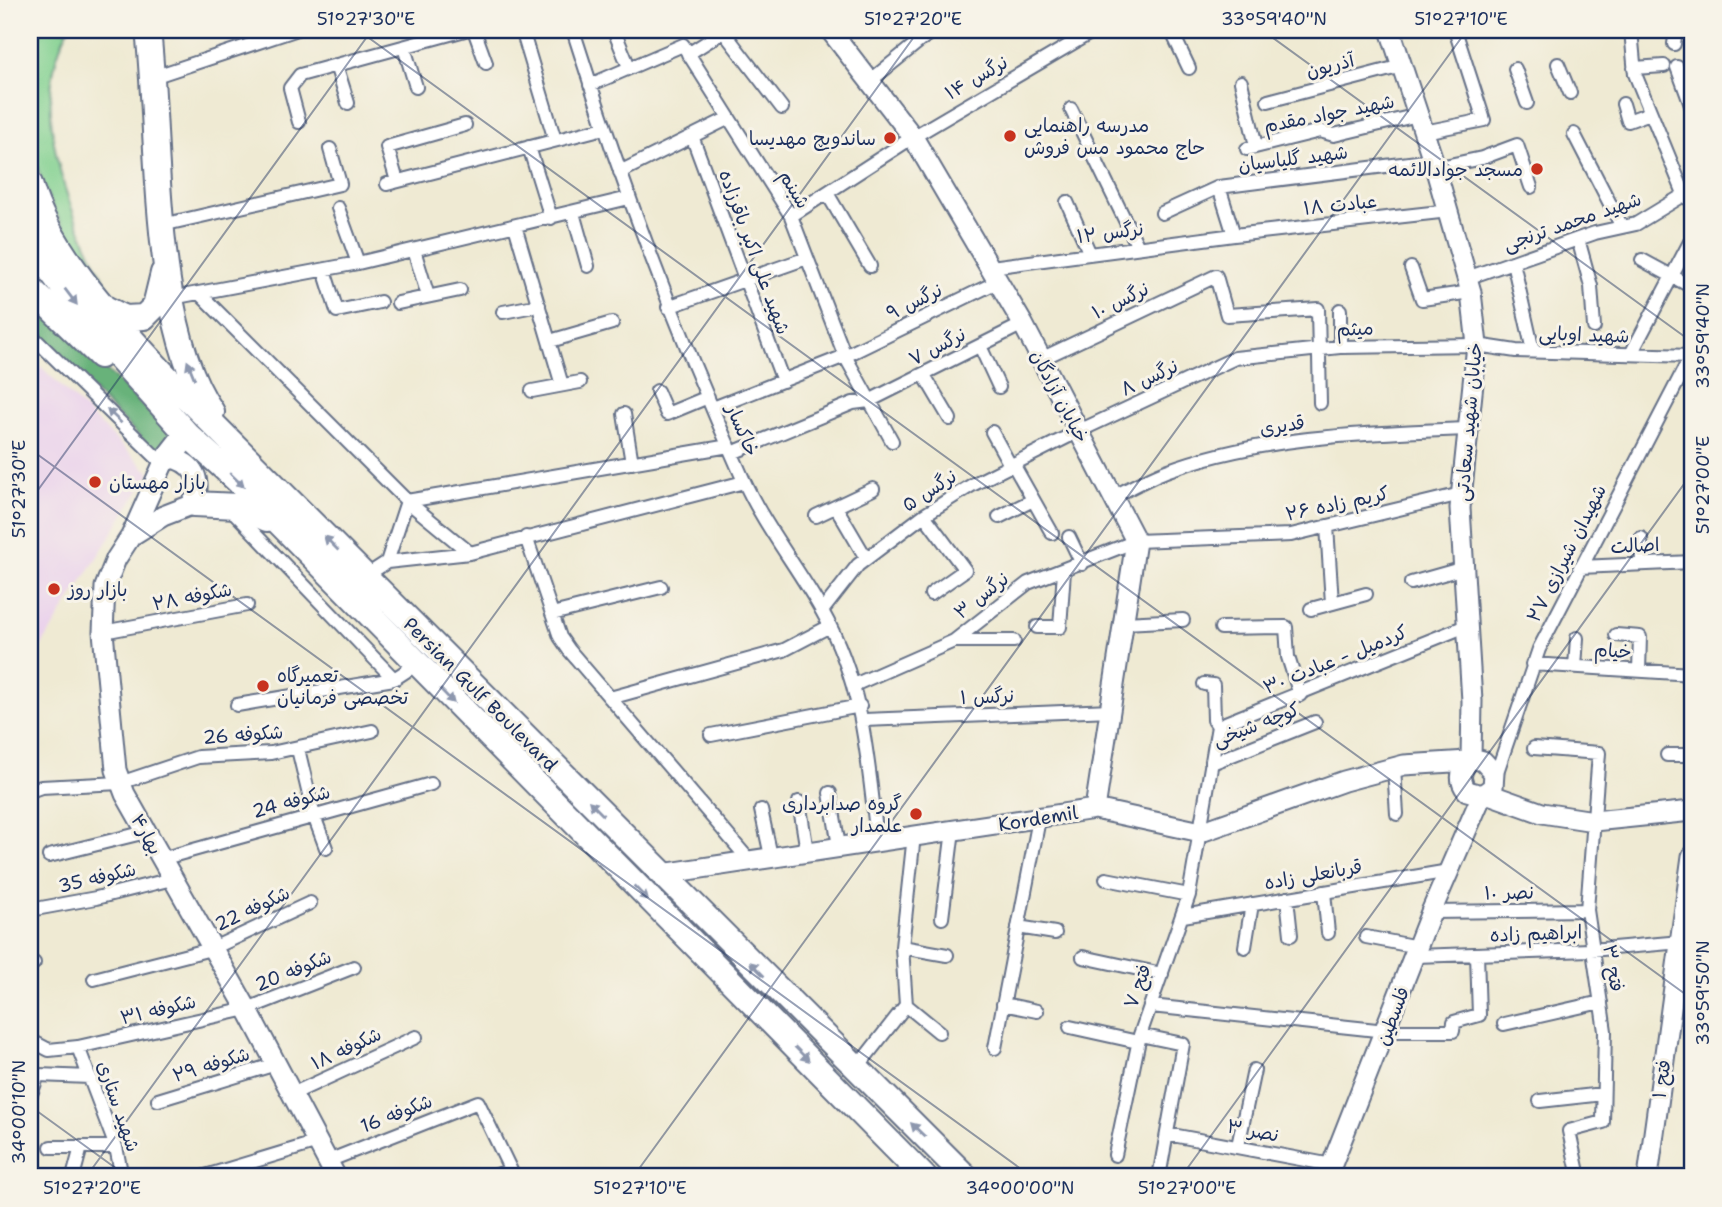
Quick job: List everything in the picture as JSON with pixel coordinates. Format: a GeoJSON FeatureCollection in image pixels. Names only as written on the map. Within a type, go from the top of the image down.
{"type":"FeatureCollection","features":[{"type":"Feature","properties":{"kind":"highway"},"geometry":{"type":"LineString","coordinates":[[148,30],[162,225],[180,339],[197,386],[214,415],[256,467]]}},
{"type":"Feature","properties":{"kind":"highway","name":"Persian Gulf Boulevard"},"geometry":{"type":"LineString","coordinates":[[30,184],[51,231],[106,309],[178,390],[966,1177]]}},
{"type":"Feature","properties":{"kind":"highway","name":"Persian Gulf Boulevard"},"geometry":{"type":"LineString","coordinates":[[30,243],[100,337],[187,434],[924,1177]]}},
{"type":"Feature","properties":{"kind":"highway"},"geometry":{"type":"LineString","coordinates":[[106,309],[130,319],[149,313],[160,292],[166,258]]}},
{"type":"Feature","properties":{"kind":"highway"},"geometry":{"type":"LineString","coordinates":[[30,288],[187,434],[166,460]]}},
{"type":"Feature","properties":{"kind":"highway"},"geometry":{"type":"LineString","coordinates":[[194,504],[226,504],[258,514],[292,537]]}},
{"type":"Feature","properties":{"kind":"street"},"geometry":{"type":"LineString","coordinates":[[153,77],[295,30]]}},
{"type":"Feature","properties":{"kind":"street"},"geometry":{"type":"LineString","coordinates":[[299,122],[290,88],[300,75],[465,30]]}},
{"type":"Feature","properties":{"kind":"street"},"geometry":{"type":"LineString","coordinates":[[474,30],[486,63]]}},
{"type":"Feature","properties":{"kind":"street"},"geometry":{"type":"LineString","coordinates":[[522,30],[555,140]]}},
{"type":"Feature","properties":{"kind":"street","name":"خاکسار"},"geometry":{"type":"LineString","coordinates":[[573,30],[604,128],[668,307],[744,482],[822,611],[854,685],[864,720],[877,840]]}},
{"type":"Feature","properties":{"kind":"street","name":"خیابان آزادگان"},"geometry":{"type":"LineString","coordinates":[[830,30],[913,137],[1023,324],[1136,541]]}},
{"type":"Feature","properties":{"kind":"street"},"geometry":{"type":"LineString","coordinates":[[870,81],[933,30]]}},
{"type":"Feature","properties":{"kind":"street","name":"نرگس ۱۴"},"geometry":{"type":"LineString","coordinates":[[791,216],[913,137],[1095,30]]}},
{"type":"Feature","properties":{"kind":"street"},"geometry":{"type":"LineString","coordinates":[[1171,30],[1189,68]]}},
{"type":"Feature","properties":{"kind":"street","name":"خیابان شهید سعادتی"},"geometry":{"type":"LineString","coordinates":[[1390,30],[1471,285],[1477,345],[1461,494],[1472,701],[1480,726],[1474,760]]}},
{"type":"Feature","properties":{"kind":"street","name":"شهید جواد مقدم"},"geometry":{"type":"LineString","coordinates":[[1241,82],[1251,148],[1320,131],[1334,135],[1421,124],[1484,120],[1455,30]]}},
{"type":"Feature","properties":{"kind":"street"},"geometry":{"type":"LineString","coordinates":[[1631,30],[1634,68],[1650,113],[1690,196]]}},
{"type":"Feature","properties":{"kind":"street"},"geometry":{"type":"LineString","coordinates":[[1674,44],[1676,30]]}},
{"type":"Feature","properties":{"kind":"street"},"geometry":{"type":"LineString","coordinates":[[590,85],[683,45],[688,54],[718,32],[782,108]]}},
{"type":"Feature","properties":{"kind":"street"},"geometry":{"type":"LineString","coordinates":[[615,33],[629,67]]}},
{"type":"Feature","properties":{"kind":"street"},"geometry":{"type":"LineString","coordinates":[[404,47],[416,87]]}},
{"type":"Feature","properties":{"kind":"street","name":"شبنم"},"geometry":{"type":"LineString","coordinates":[[688,54],[791,216],[845,356],[892,441]]}},
{"type":"Feature","properties":{"kind":"street"},"geometry":{"type":"LineString","coordinates":[[1558,64],[1570,93]]}},
{"type":"Feature","properties":{"kind":"street"},"geometry":{"type":"LineString","coordinates":[[336,65],[348,103]]}},
{"type":"Feature","properties":{"kind":"street","name":"آذریون"},"geometry":{"type":"LineString","coordinates":[[1268,101],[1402,66]]}},
{"type":"Feature","properties":{"kind":"street"},"geometry":{"type":"LineString","coordinates":[[1634,68],[1671,66],[1692,108]]}},
{"type":"Feature","properties":{"kind":"street"},"geometry":{"type":"LineString","coordinates":[[1515,69],[1527,103]]}},
{"type":"Feature","properties":{"kind":"street"},"geometry":{"type":"LineString","coordinates":[[1623,104],[1628,121],[1650,113]]}},
{"type":"Feature","properties":{"kind":"street"},"geometry":{"type":"LineString","coordinates":[[1071,109],[1138,247]]}},
{"type":"Feature","properties":{"kind":"street"},"geometry":{"type":"LineString","coordinates":[[620,172],[727,119]]}},
{"type":"Feature","properties":{"kind":"street"},"geometry":{"type":"LineString","coordinates":[[466,125],[387,147],[392,182],[604,128]]}},
{"type":"Feature","properties":{"kind":"street"},"geometry":{"type":"LineString","coordinates":[[1574,134],[1622,227]]}},
{"type":"Feature","properties":{"kind":"street","name":"شهید علی اکبر باقرزاده"},"geometry":{"type":"LineString","coordinates":[[692,136],[783,381]]}},
{"type":"Feature","properties":{"kind":"street","name":"شهید گلیاسیان"},"geometry":{"type":"LineString","coordinates":[[1162,213],[1219,187],[1482,158],[1517,145],[1531,187]]}},
{"type":"Feature","properties":{"kind":"street"},"geometry":{"type":"LineString","coordinates":[[528,147],[551,218]]}},
{"type":"Feature","properties":{"kind":"street"},"geometry":{"type":"LineString","coordinates":[[162,225],[340,184],[330,149]]}},
{"type":"Feature","properties":{"kind":"street"},"geometry":{"type":"LineString","coordinates":[[1219,187],[1234,235]]}},
{"type":"Feature","properties":{"kind":"street"},"geometry":{"type":"LineString","coordinates":[[827,193],[870,266]]}},
{"type":"Feature","properties":{"kind":"street","name":"شهید محمد ترنجی"},"geometry":{"type":"LineString","coordinates":[[1411,268],[1422,299],[1471,285],[1513,262],[1578,239],[1636,224],[1690,196]]}},
{"type":"Feature","properties":{"kind":"street"},"geometry":{"type":"LineString","coordinates":[[172,298],[358,263],[629,198]]}},
{"type":"Feature","properties":{"kind":"street"},"geometry":{"type":"LineString","coordinates":[[1067,202],[1090,254]]}},
{"type":"Feature","properties":{"kind":"street"},"geometry":{"type":"LineString","coordinates":[[338,208],[358,263]]}},
{"type":"Feature","properties":{"kind":"street","name":"عبادت ۱۸"},"geometry":{"type":"LineString","coordinates":[[1234,235],[1449,211]]}},
{"type":"Feature","properties":{"kind":"street"},"geometry":{"type":"LineString","coordinates":[[573,213],[588,266]]}},
{"type":"Feature","properties":{"kind":"street"},"geometry":{"type":"LineString","coordinates":[[516,226],[562,385]]}},
{"type":"Feature","properties":{"kind":"street","name":"نرگس ۱۲"},"geometry":{"type":"LineString","coordinates":[[995,274],[1090,254],[1234,235]]}},
{"type":"Feature","properties":{"kind":"street"},"geometry":{"type":"LineString","coordinates":[[1630,354],[1692,238]]}},
{"type":"Feature","properties":{"kind":"street"},"geometry":{"type":"LineString","coordinates":[[1578,239],[1591,286],[1594,327]]}},
{"type":"Feature","properties":{"kind":"street"},"geometry":{"type":"LineString","coordinates":[[414,250],[428,296]]}},
{"type":"Feature","properties":{"kind":"street"},"geometry":{"type":"LineString","coordinates":[[668,307],[807,258]]}},
{"type":"Feature","properties":{"kind":"street"},"geometry":{"type":"LineString","coordinates":[[1642,260],[1692,287]]}},
{"type":"Feature","properties":{"kind":"street"},"geometry":{"type":"LineString","coordinates":[[1513,262],[1533,351]]}},
{"type":"Feature","properties":{"kind":"street"},"geometry":{"type":"LineString","coordinates":[[324,270],[337,311],[380,302]]}},
{"type":"Feature","properties":{"kind":"street","name":"نرگس ۹"},"geometry":{"type":"LineString","coordinates":[[657,391],[667,414],[783,381],[845,356],[995,274]]}},
{"type":"Feature","properties":{"kind":"street","name":"نرگس ۱۰"},"geometry":{"type":"LineString","coordinates":[[1041,359],[1216,276],[1227,315],[1318,309],[1317,350]]}},
{"type":"Feature","properties":{"kind":"street"},"geometry":{"type":"LineString","coordinates":[[398,303],[460,290]]}},
{"type":"Feature","properties":{"kind":"street"},"geometry":{"type":"LineString","coordinates":[[199,293],[408,501],[470,553]]}},
{"type":"Feature","properties":{"kind":"street"},"geometry":{"type":"LineString","coordinates":[[503,312],[539,305]]}},
{"type":"Feature","properties":{"kind":"street"},"geometry":{"type":"LineString","coordinates":[[1340,310],[1340,347]]}},
{"type":"Feature","properties":{"kind":"street"},"geometry":{"type":"LineString","coordinates":[[550,341],[612,323]]}},
{"type":"Feature","properties":{"kind":"street","name":"نرگس ۷"},"geometry":{"type":"LineString","coordinates":[[408,501],[632,463],[731,450],[853,403],[869,401],[1023,324]]}},
{"type":"Feature","properties":{"kind":"street"},"geometry":{"type":"LineString","coordinates":[[30,334],[166,460],[189,464],[197,476],[199,488],[194,504],[163,516],[131,536]]}},
{"type":"Feature","properties":{"kind":"street","name":"شهید اوبایی"},"geometry":{"type":"LineString","coordinates":[[1477,345],[1533,351],[1691,359]]}},
{"type":"Feature","properties":{"kind":"street","name":"میثم"},"geometry":{"type":"LineString","coordinates":[[1235,358],[1340,347],[1477,345]]}},
{"type":"Feature","properties":{"kind":"street"},"geometry":{"type":"LineString","coordinates":[[980,346],[999,387]]}},
{"type":"Feature","properties":{"kind":"street"},"geometry":{"type":"LineString","coordinates":[[1317,350],[1320,402]]}},
{"type":"Feature","properties":{"kind":"street","name":"نرگس ۸"},"geometry":{"type":"LineString","coordinates":[[1079,431],[1235,358]]}},
{"type":"Feature","properties":{"kind":"street","name":"شهیدان شیرازی ۲۷"},"geometry":{"type":"LineString","coordinates":[[1488,789],[1532,664],[1580,567],[1691,359]]}},
{"type":"Feature","properties":{"kind":"street"},"geometry":{"type":"LineString","coordinates":[[925,374],[950,419]]}},
{"type":"Feature","properties":{"kind":"street"},"geometry":{"type":"LineString","coordinates":[[532,390],[580,382]]}},
{"type":"Feature","properties":{"kind":"street"},"geometry":{"type":"LineString","coordinates":[[624,414],[632,463]]}},
{"type":"Feature","properties":{"kind":"street","name":"قدیری"},"geometry":{"type":"LineString","coordinates":[[1113,497],[1164,471],[1196,461],[1293,441],[1385,432],[1466,429]]}},
{"type":"Feature","properties":{"kind":"street","name":"نرگس ۵"},"geometry":{"type":"LineString","coordinates":[[822,611],[866,558],[924,515],[1079,431]]}},
{"type":"Feature","properties":{"kind":"street"},"geometry":{"type":"LineString","coordinates":[[992,432],[1052,533]]}},
{"type":"Feature","properties":{"kind":"street","name":"بهار۴"},"geometry":{"type":"LineString","coordinates":[[166,460],[131,536],[107,578],[103,632],[116,770],[146,832],[247,1009],[334,1173]]}},
{"type":"Feature","properties":{"kind":"street"},"geometry":{"type":"LineString","coordinates":[[364,577],[387,562],[470,553],[744,482]]}},
{"type":"Feature","properties":{"kind":"street"},"geometry":{"type":"LineString","coordinates":[[816,516],[873,489]]}},
{"type":"Feature","properties":{"kind":"street","name":"کریم زاده ۲۶"},"geometry":{"type":"LineString","coordinates":[[1136,541],[1291,535],[1461,494]]}},
{"type":"Feature","properties":{"kind":"street"},"geometry":{"type":"LineString","coordinates":[[999,517],[1033,500]]}},
{"type":"Feature","properties":{"kind":"street"},"geometry":{"type":"LineString","coordinates":[[387,562],[408,501]]}},
{"type":"Feature","properties":{"kind":"street"},"geometry":{"type":"LineString","coordinates":[[226,504],[394,678]]}},
{"type":"Feature","properties":{"kind":"street"},"geometry":{"type":"LineString","coordinates":[[836,507],[866,558]]}},
{"type":"Feature","properties":{"kind":"street"},"geometry":{"type":"LineString","coordinates":[[924,515],[965,570],[931,594]]}},
{"type":"Feature","properties":{"kind":"street"},"geometry":{"type":"LineString","coordinates":[[1327,526],[1332,603]]}},
{"type":"Feature","properties":{"kind":"street"},"geometry":{"type":"LineString","coordinates":[[526,537],[560,637],[749,860]]}},
{"type":"Feature","properties":{"kind":"street"},"geometry":{"type":"LineString","coordinates":[[1069,537],[1082,564]]}},
{"type":"Feature","properties":{"kind":"street"},"geometry":{"type":"LineString","coordinates":[[1641,538],[1642,563]]}},
{"type":"Feature","properties":{"kind":"street"},"geometry":{"type":"LineString","coordinates":[[1095,809],[1136,541]]}},
{"type":"Feature","properties":{"kind":"street","name":"نرگس ۳"},"geometry":{"type":"LineString","coordinates":[[854,685],[954,641],[1028,583],[1136,541]]}},
{"type":"Feature","properties":{"kind":"street","name":"اصالت"},"geometry":{"type":"LineString","coordinates":[[1580,567],[1692,562]]}},
{"type":"Feature","properties":{"kind":"street"},"geometry":{"type":"LineString","coordinates":[[1411,583],[1464,568]]}},
{"type":"Feature","properties":{"kind":"street"},"geometry":{"type":"LineString","coordinates":[[1037,627],[1060,627],[1064,571]]}},
{"type":"Feature","properties":{"kind":"street"},"geometry":{"type":"LineString","coordinates":[[552,614],[661,587]]}},
{"type":"Feature","properties":{"kind":"street"},"geometry":{"type":"LineString","coordinates":[[1311,609],[1366,594]]}},
{"type":"Feature","properties":{"kind":"street","name":"شکوفه ۲۸"},"geometry":{"type":"LineString","coordinates":[[103,632],[247,605]]}},
{"type":"Feature","properties":{"kind":"street"},"geometry":{"type":"LineString","coordinates":[[1124,623],[1183,620]]}},
{"type":"Feature","properties":{"kind":"street"},"geometry":{"type":"LineString","coordinates":[[610,698],[785,650],[830,626]]}},
{"type":"Feature","properties":{"kind":"street","name":"کردمیل - عبادت ۳۰"},"geometry":{"type":"LineString","coordinates":[[1218,726],[1466,626]]}},
{"type":"Feature","properties":{"kind":"street"},"geometry":{"type":"LineString","coordinates":[[1221,628],[1286,627],[1288,657],[1300,695]]}},
{"type":"Feature","properties":{"kind":"street"},"geometry":{"type":"LineString","coordinates":[[1616,635],[1640,637],[1639,671]]}},
{"type":"Feature","properties":{"kind":"street"},"geometry":{"type":"LineString","coordinates":[[1575,667],[1577,638]]}},
{"type":"Feature","properties":{"kind":"street"},"geometry":{"type":"LineString","coordinates":[[954,641],[1014,641]]}},
{"type":"Feature","properties":{"kind":"street"},"geometry":{"type":"LineString","coordinates":[[237,705],[394,678],[416,664]]}},
{"type":"Feature","properties":{"kind":"street","name":"خیام"},"geometry":{"type":"LineString","coordinates":[[1532,664],[1692,674]]}},
{"type":"Feature","properties":{"kind":"street","name":"فتح ۷"},"geometry":{"type":"LineString","coordinates":[[1115,1155],[1139,1038],[1189,895],[1218,726],[1214,720],[1208,684]]}},
{"type":"Feature","properties":{"kind":"street"},"geometry":{"type":"LineString","coordinates":[[711,735],[860,706]]}},
{"type":"Feature","properties":{"kind":"street","name":"نرگس ۱"},"geometry":{"type":"LineString","coordinates":[[864,720],[1111,710]]}},
{"type":"Feature","properties":{"kind":"street","name":"کوچه شیخی"},"geometry":{"type":"LineString","coordinates":[[1212,762],[1315,722]]}},
{"type":"Feature","properties":{"kind":"street","name":"شکوفه 26"},"geometry":{"type":"LineString","coordinates":[[30,791],[41,787],[120,783],[198,757],[298,749],[372,731]]}},
{"type":"Feature","properties":{"kind":"street","name":"فتح ۳"},"geometry":{"type":"LineString","coordinates":[[1534,748],[1599,753],[1587,910],[1606,1048],[1603,1122],[1569,1131],[1579,1177]]}},
{"type":"Feature","properties":{"kind":"street"},"geometry":{"type":"LineString","coordinates":[[298,749],[314,816],[326,848]]}},
{"type":"Feature","properties":{"kind":"street"},"geometry":{"type":"LineString","coordinates":[[1667,755],[1692,755]]}},
{"type":"Feature","properties":{"kind":"street"},"geometry":{"type":"LineString","coordinates":[[1201,832],[1344,781],[1399,766],[1474,760],[1491,768],[1488,789]]}},
{"type":"Feature","properties":{"kind":"street"},"geometry":{"type":"LineString","coordinates":[[1452,863],[1463,784],[1462,769],[1474,760]]}},
{"type":"Feature","properties":{"kind":"street"},"geometry":{"type":"LineString","coordinates":[[1399,766],[1434,769],[1463,784],[1472,794],[1488,789],[1520,800],[1542,813],[1594,821],[1692,811]]}},
{"type":"Feature","properties":{"kind":"street"},"geometry":{"type":"LineString","coordinates":[[1397,814],[1399,766]]}},
{"type":"Feature","properties":{"kind":"street","name":"شکوفه 24"},"geometry":{"type":"LineString","coordinates":[[161,859],[431,784]]}},
{"type":"Feature","properties":{"kind":"street","name":"فلسطین"},"geometry":{"type":"LineString","coordinates":[[1329,1171],[1431,912],[1488,789]]}},
{"type":"Feature","properties":{"kind":"street"},"geometry":{"type":"LineString","coordinates":[[830,793],[839,846]]}},
{"type":"Feature","properties":{"kind":"street"},"geometry":{"type":"LineString","coordinates":[[799,802],[807,851]]}},
{"type":"Feature","properties":{"kind":"street","name":"Kordemil"},"geometry":{"type":"LineString","coordinates":[[662,874],[1095,809],[1201,832]]}},
{"type":"Feature","properties":{"kind":"street"},"geometry":{"type":"LineString","coordinates":[[761,810],[771,856]]}},
{"type":"Feature","properties":{"kind":"street"},"geometry":{"type":"LineString","coordinates":[[995,1048],[1039,819]]}},
{"type":"Feature","properties":{"kind":"street"},"geometry":{"type":"LineString","coordinates":[[942,918],[953,830]]}},
{"type":"Feature","properties":{"kind":"street"},"geometry":{"type":"LineString","coordinates":[[49,856],[146,832]]}},
{"type":"Feature","properties":{"kind":"street"},"geometry":{"type":"LineString","coordinates":[[856,1069],[906,1005],[902,947],[914,835]]}},
{"type":"Feature","properties":{"kind":"street","name":"فتح ۱"},"geometry":{"type":"LineString","coordinates":[[1648,1177],[1686,941],[1692,856]]}},
{"type":"Feature","properties":{"kind":"street","name":"قربانعلی زاده"},"geometry":{"type":"LineString","coordinates":[[1183,916],[1324,892],[1452,863]]}},
{"type":"Feature","properties":{"kind":"street","name":"شکوفه 35"},"geometry":{"type":"LineString","coordinates":[[30,910],[96,898],[172,879]]}},
{"type":"Feature","properties":{"kind":"street"},"geometry":{"type":"LineString","coordinates":[[1106,879],[1189,895]]}},
{"type":"Feature","properties":{"kind":"street"},"geometry":{"type":"LineString","coordinates":[[1324,892],[1328,933]]}},
{"type":"Feature","properties":{"kind":"street"},"geometry":{"type":"LineString","coordinates":[[1287,898],[1291,935]]}},
{"type":"Feature","properties":{"kind":"street","name":"شکوفه 22"},"geometry":{"type":"LineString","coordinates":[[94,979],[211,948],[310,903]]}},
{"type":"Feature","properties":{"kind":"street"},"geometry":{"type":"LineString","coordinates":[[1245,947],[1252,904]]}},
{"type":"Feature","properties":{"kind":"street","name":"نصر ۱۰"},"geometry":{"type":"LineString","coordinates":[[1431,912],[1587,910]]}},
{"type":"Feature","properties":{"kind":"street"},"geometry":{"type":"LineString","coordinates":[[1018,927],[1055,933]]}},
{"type":"Feature","properties":{"kind":"street","name":"ابراهیم زاده"},"geometry":{"type":"LineString","coordinates":[[1366,937],[1416,952],[1476,954],[1591,950],[1686,941]]}},
{"type":"Feature","properties":{"kind":"street"},"geometry":{"type":"LineString","coordinates":[[902,947],[947,955]]}},
{"type":"Feature","properties":{"kind":"street"},"geometry":{"type":"LineString","coordinates":[[1151,1006],[1386,1031],[1453,1031],[1454,1022],[1479,1015],[1476,954]]}},
{"type":"Feature","properties":{"kind":"street"},"geometry":{"type":"LineString","coordinates":[[1083,957],[1163,974]]}},
{"type":"Feature","properties":{"kind":"street","name":"شکوفه 20"},"geometry":{"type":"LineString","coordinates":[[247,1009],[354,967]]}},
{"type":"Feature","properties":{"kind":"street"},"geometry":{"type":"LineString","coordinates":[[1504,1024],[1601,1002]]}},
{"type":"Feature","properties":{"kind":"street"},"geometry":{"type":"LineString","coordinates":[[1003,1004],[1037,1011]]}},
{"type":"Feature","properties":{"kind":"street"},"geometry":{"type":"LineString","coordinates":[[906,1005],[939,1032]]}},
{"type":"Feature","properties":{"kind":"street","name":"شکوفه ۳۱"},"geometry":{"type":"LineString","coordinates":[[30,1040],[49,1050],[78,1047],[247,1009]]}},
{"type":"Feature","properties":{"kind":"street"},"geometry":{"type":"LineString","coordinates":[[1070,1027],[1183,1044],[1159,1177]]}},
{"type":"Feature","properties":{"kind":"street","name":"شکوفه ۱۸"},"geometry":{"type":"LineString","coordinates":[[292,1094],[416,1037]]}},
{"type":"Feature","properties":{"kind":"street","name":"شهید ستاری"},"geometry":{"type":"LineString","coordinates":[[78,1047],[116,1147],[122,1177]]}},
{"type":"Feature","properties":{"kind":"street","name":"شکوفه ۲۹"},"geometry":{"type":"LineString","coordinates":[[158,1100],[276,1064]]}},
{"type":"Feature","properties":{"kind":"street"},"geometry":{"type":"LineString","coordinates":[[1238,1146],[1254,1070]]}},
{"type":"Feature","properties":{"kind":"street"},"geometry":{"type":"LineString","coordinates":[[30,1097],[38,1075],[90,1077]]}},
{"type":"Feature","properties":{"kind":"street"},"geometry":{"type":"LineString","coordinates":[[1540,1101],[1603,1094]]}},
{"type":"Feature","properties":{"kind":"street","name":"شکوفه 16"},"geometry":{"type":"LineString","coordinates":[[334,1173],[478,1102],[512,1174]]}},
{"type":"Feature","properties":{"kind":"street","name":"نصر ۳"},"geometry":{"type":"LineString","coordinates":[[1167,1133],[1238,1146],[1329,1171]]}},
{"type":"Feature","properties":{"kind":"street"},"geometry":{"type":"LineString","coordinates":[[202,1177],[318,1142]]}},
{"type":"Feature","properties":{"kind":"street"},"geometry":{"type":"LineString","coordinates":[[51,1147],[116,1147]]}},
{"type":"Feature","properties":{"kind":"street"},"geometry":{"type":"LineString","coordinates":[[73,1177],[81,1147]]}},
{"type":"Feature","properties":{"kind":"street"},"geometry":{"type":"LineString","coordinates":[[492,1177],[512,1174]]}},
{"type":"Feature","properties":{"kind":"shaded area","name":"بازار روز"},"geometry":{"type":"Polygon","coordinates":[[[30,356],[150,473],[30,664],[30,356]]]}},
{"type":"Feature","properties":{"kind":"green space"},"geometry":{"type":"Polygon","coordinates":[[[41,30],[68,30],[55,63],[51,99],[53,136],[73,211],[104,280],[121,310],[73,243],[55,212],[42,181],[33,148],[30,113],[32,74],[41,30]]]}},
{"type":"Feature","properties":{"kind":"green space"},"geometry":{"type":"Polygon","coordinates":[[[30,294],[175,438],[160,457],[30,329],[30,294]]]}},
{"type":"Feature","properties":{"kind":"place","name":"مدرسه راهنمایی حاج محمود مس فروش"},"geometry":{"type":"Point","coordinates":[1010,136]}},
{"type":"Feature","properties":{"kind":"place","name":"ساندویچ مهدیسا"},"geometry":{"type":"Point","coordinates":[890,138]}},
{"type":"Feature","properties":{"kind":"place","name":"مسجد جوادالائمه"},"geometry":{"type":"Point","coordinates":[1537,169]}},
{"type":"Feature","properties":{"kind":"place","name":"بازار مهستان"},"geometry":{"type":"Point","coordinates":[95,482]}},
{"type":"Feature","properties":{"kind":"place","name":"بازار روز"},"geometry":{"type":"Point","coordinates":[54,589]}},
{"type":"Feature","properties":{"kind":"place","name":"تعمیرگاه تخصصی فرمانیان"},"geometry":{"type":"Point","coordinates":[263,686]}},
{"type":"Feature","properties":{"kind":"place","name":"گروه صدابرداری علمدار"},"geometry":{"type":"Point","coordinates":[916,814]}}]}
